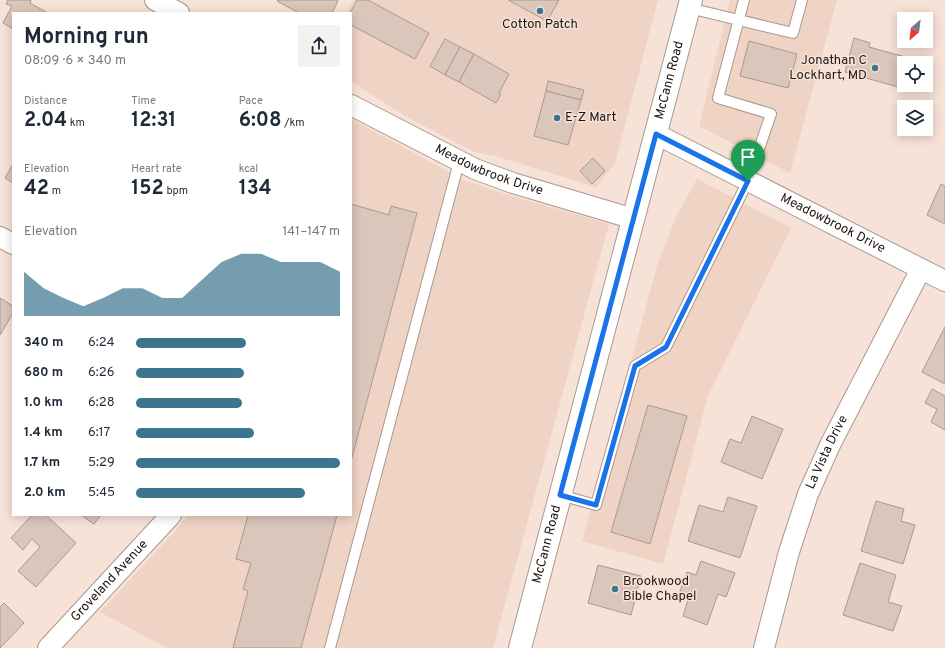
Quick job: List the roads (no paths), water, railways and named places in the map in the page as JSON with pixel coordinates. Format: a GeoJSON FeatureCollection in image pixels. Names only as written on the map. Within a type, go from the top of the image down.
{"type":"FeatureCollection","features":[{"type":"Feature","properties":{"kind":"main road","name":"McCann Road"},"geometry":{"type":"LineString","coordinates":[[520,648],[690,4]]}},
{"type":"Feature","properties":{"kind":"street"},"geometry":{"type":"LineString","coordinates":[[155,0],[177,12]]}},
{"type":"Feature","properties":{"kind":"street","name":"Meadowbrook Drive"},"geometry":{"type":"LineString","coordinates":[[352,106],[459,162],[513,183],[634,219]]}},
{"type":"Feature","properties":{"kind":"street","name":"Meadowbrook Drive"},"geometry":{"type":"LineString","coordinates":[[656,134],[945,281]]}},
{"type":"Feature","properties":{"kind":"street"},"geometry":{"type":"LineString","coordinates":[[0,236],[12,243]]}},
{"type":"Feature","properties":{"kind":"street","name":"La Vista Drive"},"geometry":{"type":"LineString","coordinates":[[764,648],[789,552],[808,494],[831,443],[921,269]]}},
{"type":"Feature","properties":{"kind":"street","name":"Groveland Avenue"},"geometry":{"type":"LineString","coordinates":[[48,648],[170,516]]}},
{"type":"Feature","properties":{"kind":"lane"},"geometry":{"type":"LineString","coordinates":[[560,495],[596,505],[635,366],[666,347],[748,181],[771,114],[718,98],[744,0]]}},
{"type":"Feature","properties":{"kind":"lane"},"geometry":{"type":"LineString","coordinates":[[690,4],[739,20],[793,32],[802,0]]}},
{"type":"Feature","properties":{"kind":"lane"},"geometry":{"type":"LineString","coordinates":[[330,648],[459,162]]}},
{"type":"Feature","properties":{"kind":"place","name":"Cotton Patch"},"geometry":{"type":"Point","coordinates":[540,11]}},
{"type":"Feature","properties":{"kind":"place","name":"Jonathan C Lockhart, MD"},"geometry":{"type":"Point","coordinates":[875,68]}},
{"type":"Feature","properties":{"kind":"place","name":"E-Z Mart"},"geometry":{"type":"Point","coordinates":[557,118]}},
{"type":"Feature","properties":{"kind":"place","name":"Brookwood Bible Chapel"},"geometry":{"type":"Point","coordinates":[615,589]}}]}
